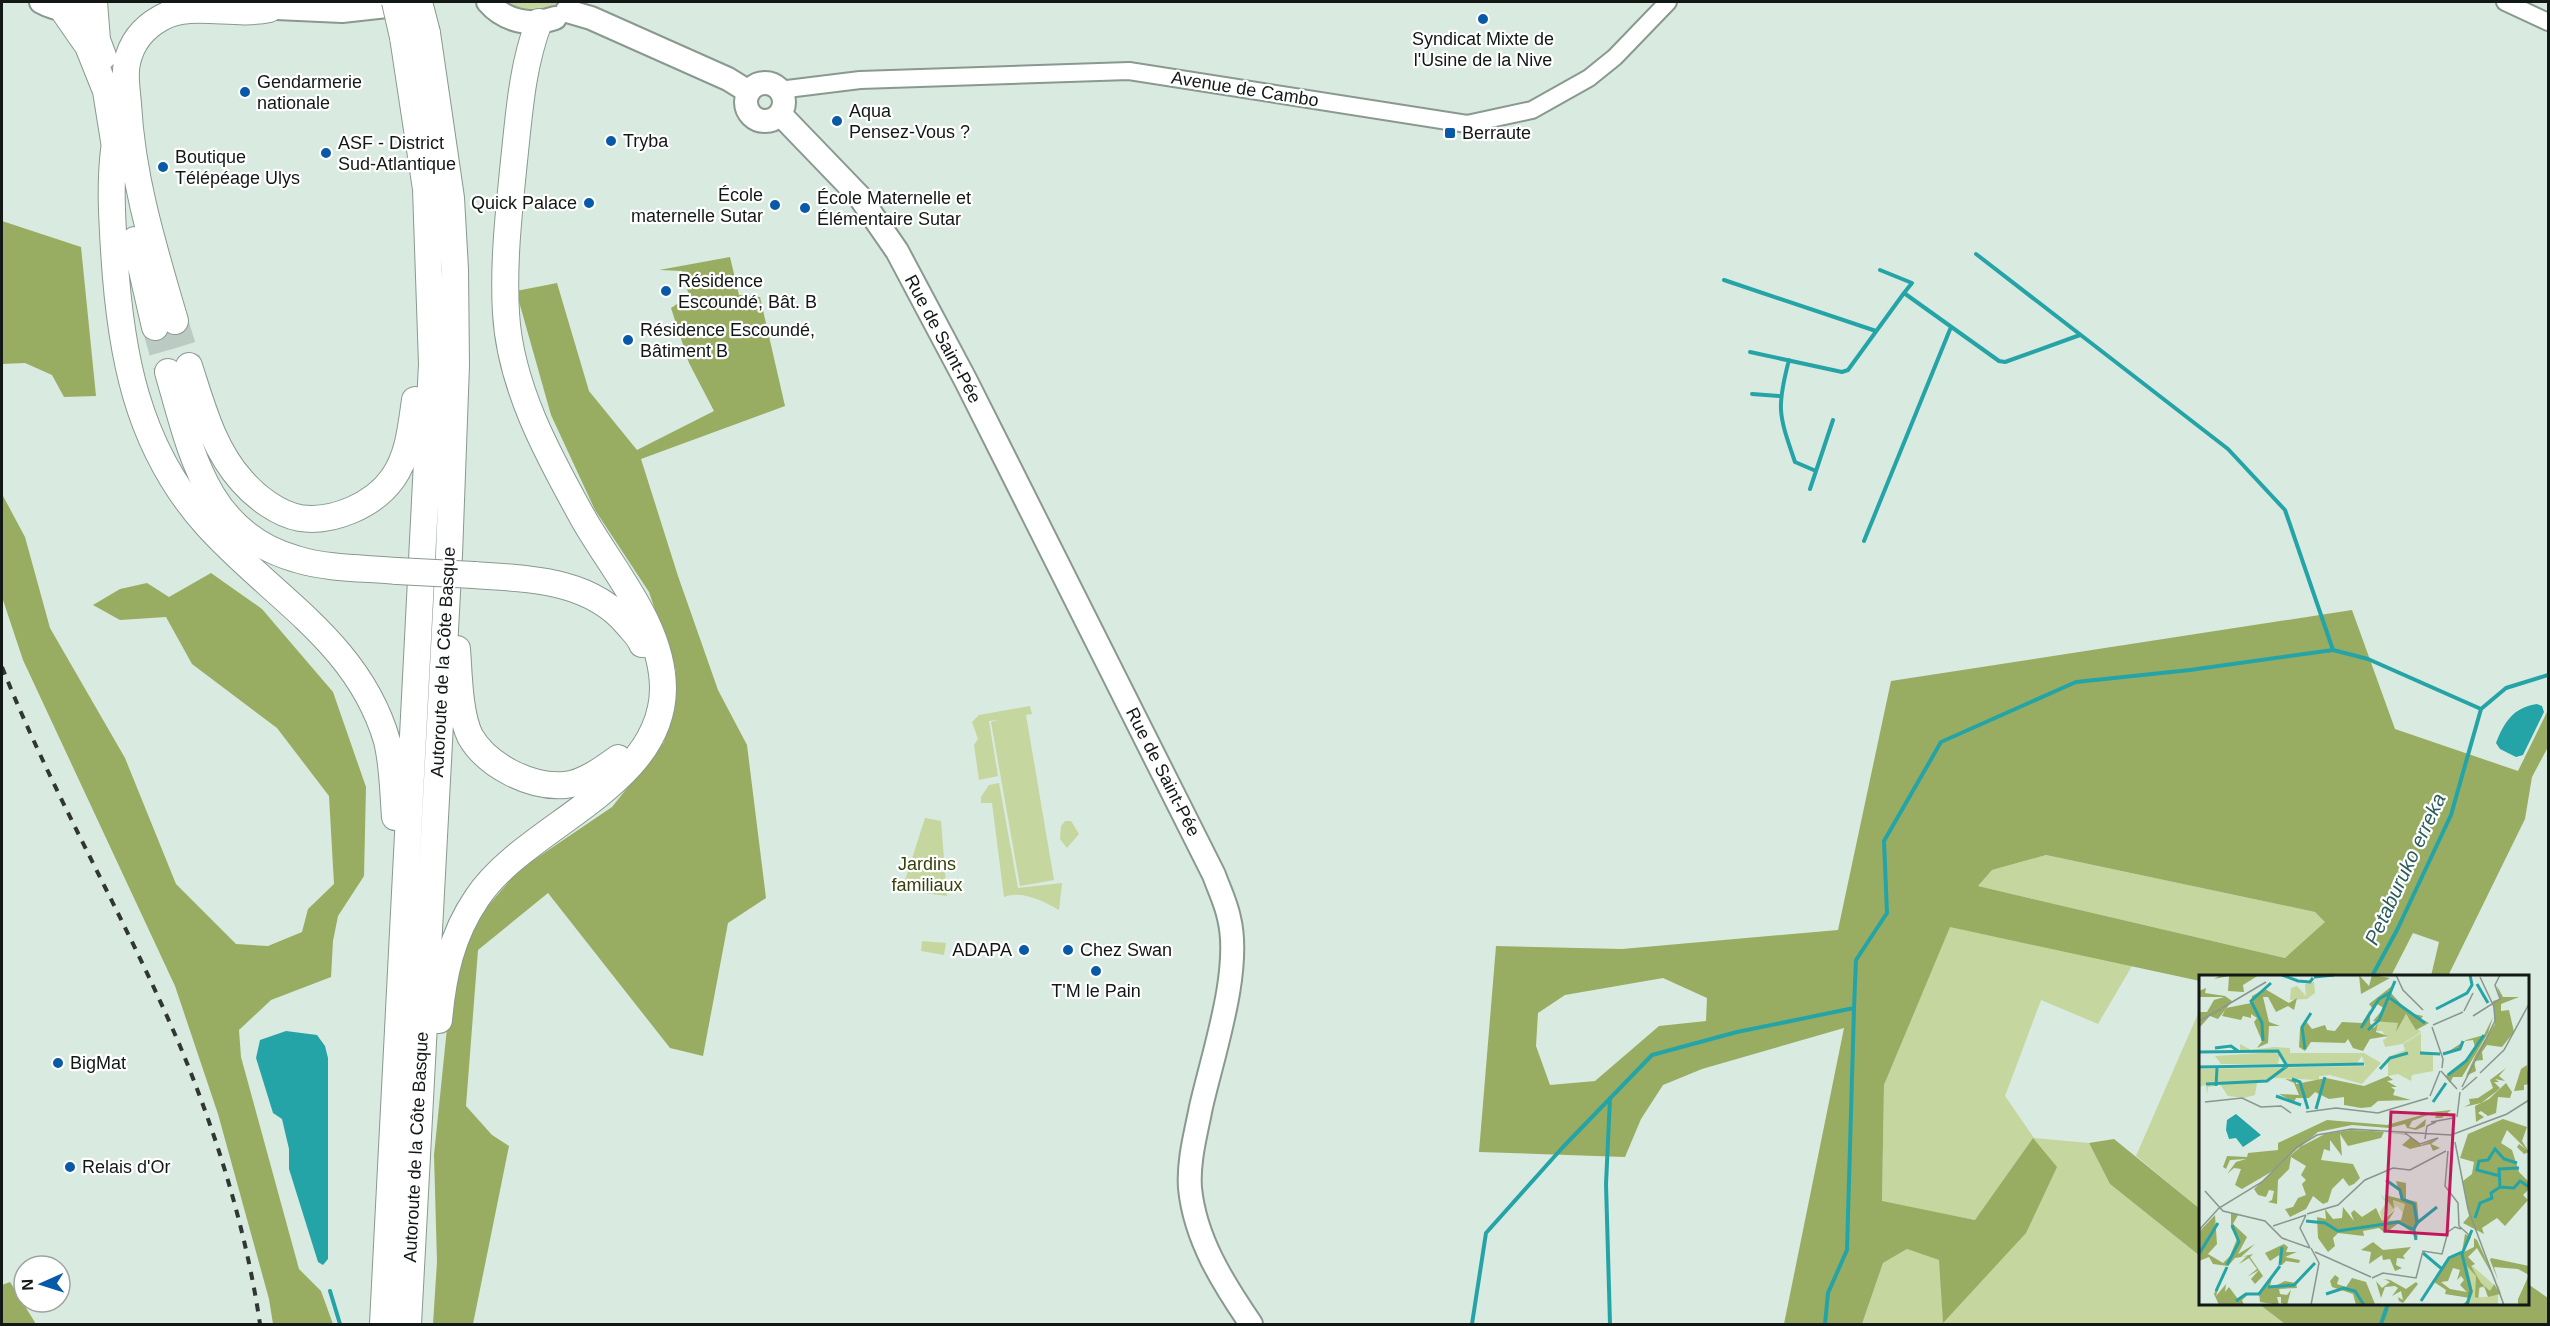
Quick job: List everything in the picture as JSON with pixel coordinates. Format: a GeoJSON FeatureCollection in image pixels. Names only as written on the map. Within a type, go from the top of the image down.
{"type":"FeatureCollection","features":[{"type":"Feature","properties":{"kind":"highway"},"geometry":{"type":"LineString","coordinates":[[94,2],[97,40],[165,324]]}},
{"type":"Feature","properties":{"kind":"highway","name":"Autoroute de la Côte Basque"},"geometry":{"type":"LineString","coordinates":[[395,2],[415,35],[445,144],[455,268],[456,365],[449,555],[408,1324]]}},
{"type":"Feature","properties":{"kind":"highway","name":"Autoroute de la Côte Basque"},"geometry":{"type":"LineString","coordinates":[[383,1324],[432,364],[426,189],[415,35],[421,2]]}},
{"type":"Feature","properties":{"kind":"highway"},"geometry":{"type":"LineString","coordinates":[[52,6],[76,26],[96,63],[122,143]]}},
{"type":"Feature","properties":{"kind":"highway"},"geometry":{"type":"LineString","coordinates":[[268,9],[248,14],[181,10],[162,17],[147,28],[131,49],[126,66],[122,143],[110,179],[117,302],[127,366],[149,434],[170,477],[206,524],[346,659],[374,707],[387,742],[391,771],[396,827],[395,896],[401,940]]}},
{"type":"Feature","properties":{"kind":"highway"},"geometry":{"type":"LineString","coordinates":[[417,1134],[432,1104],[445,966],[460,925],[478,895],[504,867],[624,772],[642,753],[657,726],[663,693],[662,662],[649,630],[552,462],[531,415],[506,315],[506,246],[519,113],[529,52],[539,22]]}},
{"type":"Feature","properties":{"kind":"highway"},"geometry":{"type":"LineString","coordinates":[[430,268],[409,442],[393,479],[366,506],[322,518],[299,518],[276,508],[258,496],[241,480],[209,429],[178,369],[194,461],[215,503],[238,528],[266,548],[296,560],[330,566],[397,571],[474,575],[528,579],[582,590],[618,612],[640,639],[652,675],[647,717],[633,747],[597,773],[566,785],[526,780],[493,761],[470,735],[460,696],[449,555]]}},
{"type":"Feature","properties":{"kind":"main road"},"geometry":{"type":"LineString","coordinates":[[52,6],[74,10],[94,2]]}},
{"type":"Feature","properties":{"kind":"main road"},"geometry":{"type":"LineString","coordinates":[[204,2],[268,9],[366,9],[421,2]]}},
{"type":"Feature","properties":{"kind":"main road"},"geometry":{"type":"LineString","coordinates":[[488,2],[507,17],[522,22],[539,22],[572,6],[594,10],[627,35],[728,79],[749,92]]}},
{"type":"Feature","properties":{"kind":"main road"},"geometry":{"type":"LineString","coordinates":[[763,83],[779,90],[784,102],[780,114],[769,120],[757,119],[746,104],[749,92],[763,83]]}},
{"type":"Feature","properties":{"kind":"main road","name":"Rue de Saint-Pée"},"geometry":{"type":"LineString","coordinates":[[780,114],[860,196],[897,251],[966,381],[1214,874],[1230,919],[1232,945],[1230,981],[1194,1139],[1190,1187],[1201,1235],[1208,1253],[1251,1324]]}},
{"type":"Feature","properties":{"kind":"street","name":"Avenue de Cambo"},"geometry":{"type":"LineString","coordinates":[[779,90],[860,80],[1129,71],[1467,124],[1532,110],[1589,78],[1615,57],[1668,2]]}},
{"type":"Feature","properties":{"kind":"street"},"geometry":{"type":"LineString","coordinates":[[2505,2],[2548,22]]}},
{"type":"Feature","properties":{"kind":"green space"},"geometry":{"type":"Polygon","coordinates":[[[502,2],[566,2],[542,12],[526,12],[502,2]]]}},
{"type":"Feature","properties":{"kind":"green space"},"geometry":{"type":"Polygon","coordinates":[[[2,221],[81,247],[96,396],[64,397],[52,375],[25,363],[2,364],[2,221]]]}},
{"type":"Feature","properties":{"kind":"green space"},"geometry":{"type":"Polygon","coordinates":[[[730,257],[739,295],[760,297],[785,406],[641,459],[678,576],[718,690],[747,745],[766,898],[728,923],[703,1056],[670,1048],[548,893],[478,950],[466,1106],[492,1135],[509,1146],[473,1324],[433,1324],[437,1262],[434,1155],[452,979],[467,930],[519,870],[612,807],[664,742],[676,671],[649,592],[595,510],[551,415],[516,291],[557,283],[589,391],[637,450],[714,411],[689,363],[671,308],[689,296],[682,271],[659,270],[730,257]]]}},
{"type":"Feature","properties":{"kind":"green space"},"geometry":{"type":"Polygon","coordinates":[[[2,494],[25,537],[50,628],[125,758],[176,884],[236,944],[268,946],[302,932],[308,909],[334,884],[329,796],[277,728],[192,664],[166,617],[120,620],[93,605],[120,589],[147,583],[169,597],[211,573],[262,609],[333,692],[366,787],[364,876],[338,916],[333,941],[331,977],[271,1000],[239,1030],[241,1057],[299,1269],[321,1291],[333,1324],[273,1324],[269,1299],[218,1114],[175,986],[23,660],[2,597],[2,494]]]}},
{"type":"Feature","properties":{"kind":"green space"},"geometry":{"type":"Polygon","coordinates":[[[2352,610],[2395,729],[2518,771],[2548,710],[2548,747],[2532,777],[2525,819],[2448,975],[2431,975],[2439,942],[2413,933],[2392,975],[2199,975],[2199,981],[1950,927],[1884,1085],[1882,1201],[1975,1220],[2033,1138],[2057,1167],[2026,1233],[1943,1323],[1939,1260],[1907,1249],[1883,1263],[1862,1324],[1784,1324],[1844,1028],[1702,1069],[1663,1085],[1641,1119],[1625,1157],[1479,1152],[1496,946],[1622,949],[1838,930],[1891,681],[2352,610]],[[2046,855],[1992,870],[1978,886],[2285,958],[2325,922],[2315,912],[2046,855]],[[1663,978],[1565,995],[1538,1013],[1536,1046],[1550,1085],[1595,1081],[1659,1026],[1706,1021],[1707,998],[1663,978]]]}},
{"type":"Feature","properties":{"kind":"green space"},"geometry":{"type":"Polygon","coordinates":[[[1030,706],[1032,714],[1026,715],[1054,880],[1020,886],[991,722],[998,720],[989,721],[998,776],[979,780],[974,745],[978,739],[972,722],[979,715],[1030,706]]]}},
{"type":"Feature","properties":{"kind":"green space"},"geometry":{"type":"Polygon","coordinates":[[[999,783],[1018,888],[1062,883],[1059,910],[1025,896],[1004,897],[992,803],[981,803],[981,797],[989,785],[999,783]]]}},
{"type":"Feature","properties":{"kind":"green space","name":"Jardins familiaux"},"geometry":{"type":"Polygon","coordinates":[[[925,818],[941,821],[947,896],[902,890],[925,818]]]}},
{"type":"Feature","properties":{"kind":"green space"},"geometry":{"type":"Polygon","coordinates":[[[1065,821],[1071,821],[1079,834],[1067,848],[1060,839],[1061,826],[1065,821]]]}},
{"type":"Feature","properties":{"kind":"green space"},"geometry":{"type":"Polygon","coordinates":[[[2046,855],[2315,912],[2326,922],[2285,958],[1978,886],[1992,870],[2046,855]]]}},
{"type":"Feature","properties":{"kind":"green space"},"geometry":{"type":"Polygon","coordinates":[[[1950,926],[2132,966],[2098,1024],[2041,1000],[2005,1096],[2034,1138],[2089,1143],[2110,1184],[2199,1255],[2199,1305],[2260,1305],[2285,1324],[1862,1324],[1883,1263],[1907,1249],[1940,1260],[1943,1322],[2033,1138],[1976,1220],[1882,1202],[1884,1085],[1950,926]]]}},
{"type":"Feature","properties":{"kind":"green space"},"geometry":{"type":"Polygon","coordinates":[[[922,941],[946,943],[944,955],[921,951],[922,941]]]}},
{"type":"Feature","properties":{"kind":"green space"},"geometry":{"type":"Polygon","coordinates":[[[2199,1011],[2199,1208],[2136,1156],[2199,1011]]]}},
{"type":"Feature","properties":{"kind":"green space"},"geometry":{"type":"Polygon","coordinates":[[[2114,1139],[2199,1208],[2199,1255],[2110,1184],[2089,1143],[2114,1139]]]}},
{"type":"Feature","properties":{"kind":"green space"},"geometry":{"type":"Polygon","coordinates":[[[10,1282],[12,1285],[12,1314],[30,1314],[36,1324],[2,1324],[2,1285],[10,1282]]]}},
{"type":"Feature","properties":{"kind":"green space"},"geometry":{"type":"Polygon","coordinates":[[[2529,1285],[2548,1298],[2548,1324],[2285,1324],[2260,1305],[2529,1305],[2529,1285]]]}},
{"type":"Feature","properties":{"kind":"water"},"geometry":{"type":"Polygon","coordinates":[[[2537,704],[2542,706],[2544,712],[2523,755],[2516,757],[2500,749],[2496,743],[2506,722],[2522,708],[2537,704]]]}},
{"type":"Feature","properties":{"kind":"water"},"geometry":{"type":"Polygon","coordinates":[[[286,1031],[317,1035],[325,1046],[328,1058],[328,1259],[323,1265],[318,1262],[289,1169],[289,1149],[282,1119],[273,1113],[256,1058],[260,1040],[286,1031]]]}},
{"type":"Feature","properties":{"kind":"waterway"},"geometry":{"type":"LineString","coordinates":[[1976,254],[2228,449],[2285,510],[2333,650]]}},
{"type":"Feature","properties":{"kind":"waterway"},"geometry":{"type":"LineString","coordinates":[[1880,270],[1912,283],[1904,293]]}},
{"type":"Feature","properties":{"kind":"waterway"},"geometry":{"type":"LineString","coordinates":[[1724,280],[1876,331]]}},
{"type":"Feature","properties":{"kind":"waterway"},"geometry":{"type":"LineString","coordinates":[[1750,352],[1842,372],[1848,370],[1904,293],[1999,361],[2005,362],[2080,335]]}},
{"type":"Feature","properties":{"kind":"waterway"},"geometry":{"type":"LineString","coordinates":[[1864,541],[1951,327]]}},
{"type":"Feature","properties":{"kind":"waterway"},"geometry":{"type":"LineString","coordinates":[[1789,360],[1781,401],[1785,433],[1795,462],[1816,471]]}},
{"type":"Feature","properties":{"kind":"waterway"},"geometry":{"type":"LineString","coordinates":[[1752,394],[1779,396]]}},
{"type":"Feature","properties":{"kind":"waterway"},"geometry":{"type":"LineString","coordinates":[[1810,489],[1833,420]]}},
{"type":"Feature","properties":{"kind":"waterway"},"geometry":{"type":"LineString","coordinates":[[1472,1324],[1486,1233],[1563,1147],[1652,1055],[1737,1032],[1854,1008],[1856,960],[1887,913],[1884,841],[1941,742],[2076,682],[2190,670],[2333,650],[2368,659],[2481,709]]}},
{"type":"Feature","properties":{"kind":"waterway","name":"Petaburuko erreka"},"geometry":{"type":"LineString","coordinates":[[2373,975],[2397,930],[2451,815],[2481,709],[2506,688],[2548,675]]}},
{"type":"Feature","properties":{"kind":"waterway"},"geometry":{"type":"LineString","coordinates":[[1825,1324],[1828,1293],[1847,1250],[1854,1008]]}},
{"type":"Feature","properties":{"kind":"waterway"},"geometry":{"type":"LineString","coordinates":[[1610,1098],[1606,1184],[1610,1324]]}},
{"type":"Feature","properties":{"kind":"waterway"},"geometry":{"type":"LineString","coordinates":[[330,1291],[340,1324]]}},
{"type":"Feature","properties":{"kind":"waterway","name":"Petaburuko erreka"},"geometry":{"type":"LineString","coordinates":[[2381,1324],[2388,1305]]}},
{"type":"Feature","properties":{"kind":"tunnel"},"geometry":{"type":"LineString","coordinates":[[175,321],[189,366]]}},
{"type":"Feature","properties":{"kind":"tunnel"},"geometry":{"type":"LineString","coordinates":[[155,327],[168,372]]}},
{"type":"Feature","properties":{"kind":"railway"},"geometry":{"type":"LineString","coordinates":[[2,667],[44,763],[159,998],[180,1046],[229,1183],[247,1253],[260,1324]]}},
{"type":"Feature","properties":{"kind":"place","name":"Syndicat Mixte de l'Usine de la Nive"},"geometry":{"type":"Point","coordinates":[1483,19]}},
{"type":"Feature","properties":{"kind":"place","name":"Gendarmerie nationale"},"geometry":{"type":"Point","coordinates":[245,92]}},
{"type":"Feature","properties":{"kind":"place","name":"Aqua Pensez-Vous ?"},"geometry":{"type":"Point","coordinates":[837,121]}},
{"type":"Feature","properties":{"kind":"place","name":"Berraute"},"geometry":{"type":"Point","coordinates":[1450,133]}},
{"type":"Feature","properties":{"kind":"place","name":"Tryba"},"geometry":{"type":"Point","coordinates":[611,141]}},
{"type":"Feature","properties":{"kind":"place","name":"ASF - District Sud-Atlantique"},"geometry":{"type":"Point","coordinates":[326,153]}},
{"type":"Feature","properties":{"kind":"place","name":"Boutique Télépéage Ulys"},"geometry":{"type":"Point","coordinates":[163,167]}},
{"type":"Feature","properties":{"kind":"place","name":"Quick Palace"},"geometry":{"type":"Point","coordinates":[589,203]}},
{"type":"Feature","properties":{"kind":"place","name":"École maternelle Sutar"},"geometry":{"type":"Point","coordinates":[775,205]}},
{"type":"Feature","properties":{"kind":"place","name":"École Maternelle et Élémentaire Sutar"},"geometry":{"type":"Point","coordinates":[805,208]}},
{"type":"Feature","properties":{"kind":"place","name":"Résidence Escoundé, Bât. B"},"geometry":{"type":"Point","coordinates":[666,291]}},
{"type":"Feature","properties":{"kind":"place","name":"Résidence Escoundé, Bâtiment B"},"geometry":{"type":"Point","coordinates":[628,340]}},
{"type":"Feature","properties":{"kind":"place","name":"ADAPA"},"geometry":{"type":"Point","coordinates":[1024,950]}},
{"type":"Feature","properties":{"kind":"place","name":"Chez Swan"},"geometry":{"type":"Point","coordinates":[1068,950]}},
{"type":"Feature","properties":{"kind":"place","name":"T'M le Pain"},"geometry":{"type":"Point","coordinates":[1096,971]}},
{"type":"Feature","properties":{"kind":"place","name":"BigMat"},"geometry":{"type":"Point","coordinates":[58,1063]}},
{"type":"Feature","properties":{"kind":"place","name":"Relais d'Or"},"geometry":{"type":"Point","coordinates":[70,1167]}}]}
